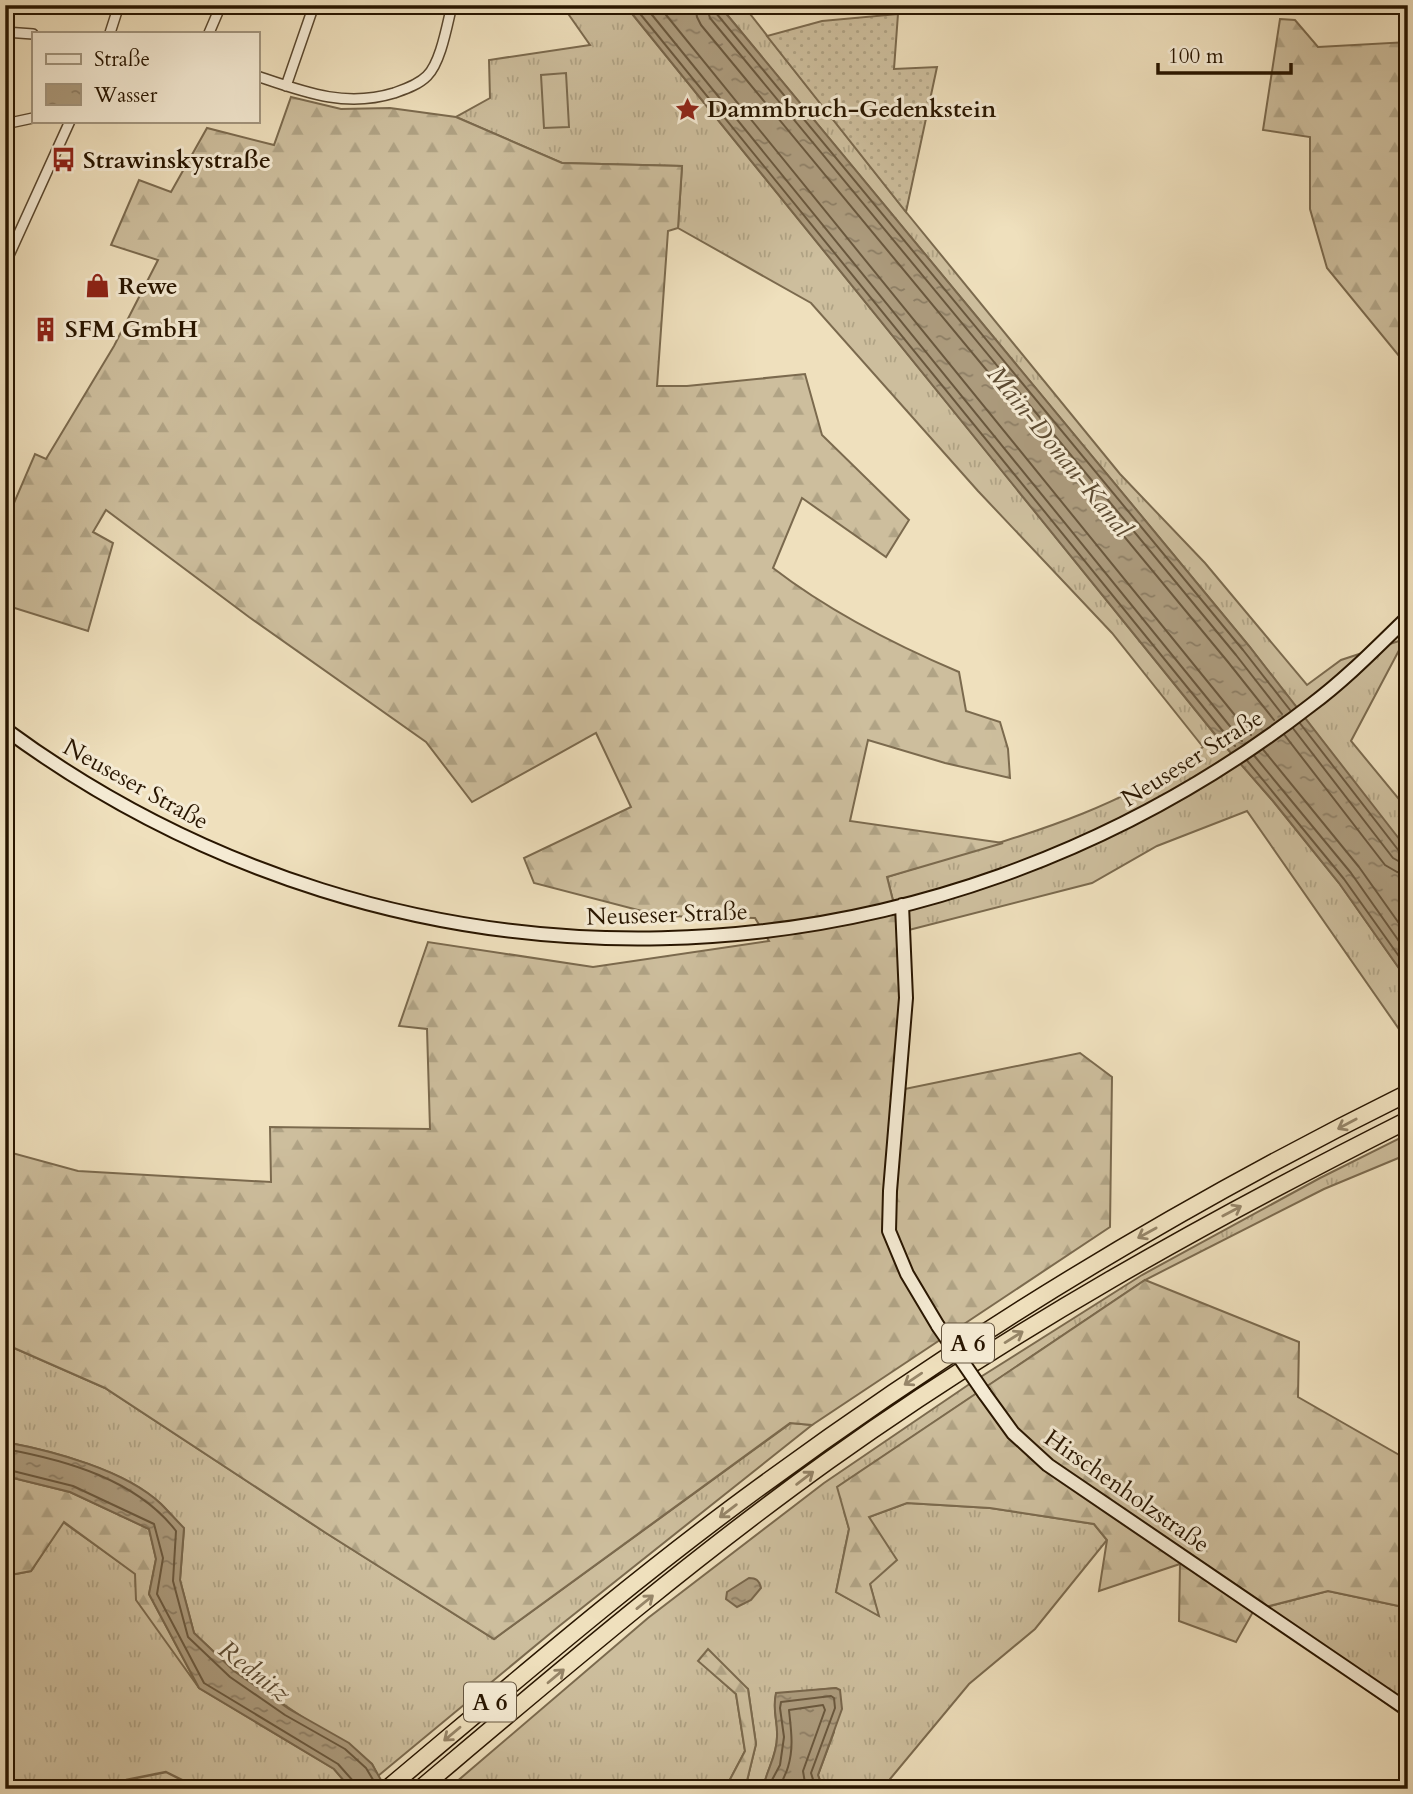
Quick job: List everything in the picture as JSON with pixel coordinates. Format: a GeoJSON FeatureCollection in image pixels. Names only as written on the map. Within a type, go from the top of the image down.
{"type":"FeatureCollection","features":[{"type":"Feature","properties":{"kind":"highway","name":"A 6"},"geometry":{"type":"LineString","coordinates":[[387,1789],[698,1533],[800,1457],[924,1371],[1134,1240],[1266,1166],[1408,1093]]}},
{"type":"Feature","properties":{"kind":"highway","name":"A 6"},"geometry":{"type":"LineString","coordinates":[[425,1784],[708,1552],[829,1460],[888,1420],[978,1360],[1129,1267],[1408,1120]]}},
{"type":"Feature","properties":{"kind":"main road","name":"Neuseser Straße"},"geometry":{"type":"LineString","coordinates":[[5,729],[94,789],[207,847],[302,884],[355,901],[497,930],[558,936],[665,940],[732,936],[794,928],[902,905],[997,877],[1099,837],[1214,774],[1321,698],[1408,617]]}},
{"type":"Feature","properties":{"kind":"main road","name":"Hirschenholzstraße"},"geometry":{"type":"LineString","coordinates":[[902,905],[906,998],[889,1231],[907,1274],[938,1326],[1013,1433],[1048,1465],[1408,1710]]}},
{"type":"Feature","properties":{"kind":"street"},"geometry":{"type":"LineString","coordinates":[[110,32],[119,5]]}},
{"type":"Feature","properties":{"kind":"street"},"geometry":{"type":"LineString","coordinates":[[208,32],[221,5]]}},
{"type":"Feature","properties":{"kind":"street"},"geometry":{"type":"LineString","coordinates":[[286,86],[314,5]]}},
{"type":"Feature","properties":{"kind":"street"},"geometry":{"type":"LineString","coordinates":[[259,77],[286,86],[349,100],[375,98],[411,87],[427,76],[436,63],[452,5]]}},
{"type":"Feature","properties":{"kind":"street"},"geometry":{"type":"LineString","coordinates":[[5,32],[32,34]]}},
{"type":"Feature","properties":{"kind":"street"},"geometry":{"type":"LineString","coordinates":[[5,124],[32,118]]}},
{"type":"Feature","properties":{"kind":"street"},"geometry":{"type":"LineString","coordinates":[[5,264],[71,122]]}},
{"type":"Feature","properties":{"kind":"green space"},"geometry":{"type":"Polygon","coordinates":[[[562,5],[625,5],[1218,738],[1339,883],[1408,981],[1408,1042],[1247,811],[1157,846],[1092,883],[901,932],[887,877],[1051,826],[1091,810],[1167,772],[1203,747],[1112,633],[978,491],[811,303],[678,228],[682,166],[562,163],[456,117],[490,98],[489,60],[590,45],[562,5]]]}},
{"type":"Feature","properties":{"kind":"green space"},"geometry":{"type":"Polygon","coordinates":[[[719,5],[743,5],[906,212],[1120,474],[1205,563],[1307,685],[1341,660],[1405,639],[1351,741],[1408,810],[1408,852],[1249,646],[719,5]]]}},
{"type":"Feature","properties":{"kind":"green space"},"geometry":{"type":"Polygon","coordinates":[[[898,14],[894,69],[937,67],[906,212],[767,36],[822,21],[898,14]]]}},
{"type":"Feature","properties":{"kind":"green space"},"geometry":{"type":"Polygon","coordinates":[[[1280,19],[1295,20],[1318,47],[1408,42],[1408,367],[1327,268],[1310,209],[1310,137],[1263,130],[1280,19]]]}},
{"type":"Feature","properties":{"kind":"green space"},"geometry":{"type":"Polygon","coordinates":[[[566,73],[569,127],[544,128],[541,75],[566,73]]]}},
{"type":"Feature","properties":{"kind":"green space"},"geometry":{"type":"Polygon","coordinates":[[[291,97],[341,109],[390,108],[456,117],[562,163],[682,166],[678,228],[668,231],[657,386],[687,386],[805,374],[822,435],[909,520],[886,557],[802,498],[773,568],[817,599],[863,626],[959,672],[966,711],[1000,722],[1008,749],[1010,778],[945,763],[868,740],[850,821],[1003,843],[887,877],[901,932],[903,997],[895,1091],[1080,1053],[1112,1077],[1110,1227],[812,1425],[790,1423],[494,1639],[105,1388],[5,1344],[5,1151],[78,1171],[271,1182],[270,1127],[430,1129],[427,1029],[399,1026],[428,942],[593,967],[769,941],[755,918],[661,916],[534,883],[524,858],[631,807],[596,733],[472,802],[426,742],[249,617],[106,510],[93,532],[113,543],[88,631],[5,605],[5,524],[35,454],[46,459],[114,346],[158,260],[111,245],[139,180],[171,192],[207,128],[274,145],[291,97]]]}},
{"type":"Feature","properties":{"kind":"green space"},"geometry":{"type":"Polygon","coordinates":[[[1408,1134],[1408,1154],[1324,1189],[1145,1280],[838,1487],[849,1529],[836,1592],[878,1615],[870,1584],[869,1517],[907,1503],[990,1508],[1094,1524],[1107,1540],[1035,1629],[969,1684],[890,1779],[886,1789],[823,1789],[818,1775],[834,1732],[835,1688],[776,1694],[777,1744],[764,1785],[770,1789],[745,1789],[756,1744],[748,1689],[699,1661],[736,1694],[745,1751],[725,1789],[448,1789],[648,1618],[824,1483],[971,1383],[1142,1275],[1320,1178],[1408,1134]]]}},
{"type":"Feature","properties":{"kind":"green space"},"geometry":{"type":"Polygon","coordinates":[[[1145,1280],[1299,1342],[1298,1397],[1408,1460],[1408,1608],[1328,1591],[1254,1610],[1236,1642],[1179,1621],[1180,1564],[1099,1591],[1107,1540],[1094,1524],[990,1508],[907,1503],[869,1517],[897,1560],[870,1584],[879,1616],[836,1592],[849,1529],[837,1487],[1145,1280]]]}},
{"type":"Feature","properties":{"kind":"green space"},"geometry":{"type":"Polygon","coordinates":[[[5,1344],[105,1388],[494,1639],[791,1423],[812,1425],[558,1627],[378,1776],[372,1764],[234,1671],[194,1633],[180,1580],[184,1529],[161,1504],[129,1481],[109,1472],[66,1457],[5,1442],[5,1344]]]}},
{"type":"Feature","properties":{"kind":"green space"},"geometry":{"type":"Polygon","coordinates":[[[5,1476],[70,1492],[149,1529],[156,1559],[149,1594],[199,1688],[136,1600],[135,1574],[64,1522],[31,1571],[5,1576],[5,1476]]]}},
{"type":"Feature","properties":{"kind":"green space"},"geometry":{"type":"Polygon","coordinates":[[[63,1522],[136,1574],[199,1688],[334,1769],[351,1789],[5,1789],[5,1576],[31,1571],[63,1522]]]}},
{"type":"Feature","properties":{"kind":"green space"},"geometry":{"type":"Polygon","coordinates":[[[1328,1591],[1408,1608],[1408,1719],[1254,1610],[1328,1591]]]}},
{"type":"Feature","properties":{"kind":"green space"},"geometry":{"type":"Polygon","coordinates":[[[708,1649],[748,1689],[756,1744],[745,1789],[725,1789],[745,1751],[736,1694],[698,1661],[708,1649]]]}},
{"type":"Feature","properties":{"kind":"water","name":"Main-Donau-Kanal"},"geometry":{"type":"Polygon","coordinates":[[[625,5],[719,5],[1249,646],[1408,852],[1408,981],[1339,883],[1218,738],[625,5]]]}},
{"type":"Feature","properties":{"kind":"water"},"geometry":{"type":"Polygon","coordinates":[[[5,1442],[88,1464],[128,1481],[161,1504],[184,1528],[180,1580],[194,1633],[234,1671],[289,1709],[349,1743],[372,1764],[386,1789],[351,1789],[334,1769],[199,1688],[149,1594],[156,1559],[149,1529],[70,1492],[5,1476],[5,1442]]]}},
{"type":"Feature","properties":{"kind":"water"},"geometry":{"type":"Polygon","coordinates":[[[749,1578],[757,1580],[761,1588],[751,1600],[737,1607],[726,1599],[727,1592],[749,1578]]]}},
{"type":"Feature","properties":{"kind":"water"},"geometry":{"type":"Polygon","coordinates":[[[836,1688],[840,1690],[842,1709],[818,1775],[823,1789],[770,1789],[764,1785],[777,1744],[776,1693],[836,1688]]]}},
{"type":"Feature","properties":{"kind":"waterway"},"geometry":{"type":"LineString","coordinates":[[5,1786],[126,1780],[166,1772],[195,1789]]}},
{"type":"Feature","properties":{"kind":"place","name":"Dammbruch-Gedenkstein"},"geometry":{"type":"Point","coordinates":[687,109]}},
{"type":"Feature","properties":{"kind":"place","name":"Strawinskystraße"},"geometry":{"type":"Point","coordinates":[63,160]}},
{"type":"Feature","properties":{"kind":"place","name":"Rewe"},"geometry":{"type":"Point","coordinates":[98,286]}},
{"type":"Feature","properties":{"kind":"place","name":"SFM GmbH"},"geometry":{"type":"Point","coordinates":[45,329]}},
{"type":"Feature","properties":{"kind":"water label","name":"Rednitz"},"geometry":{"type":"Point","coordinates":[255,1671]}}]}
